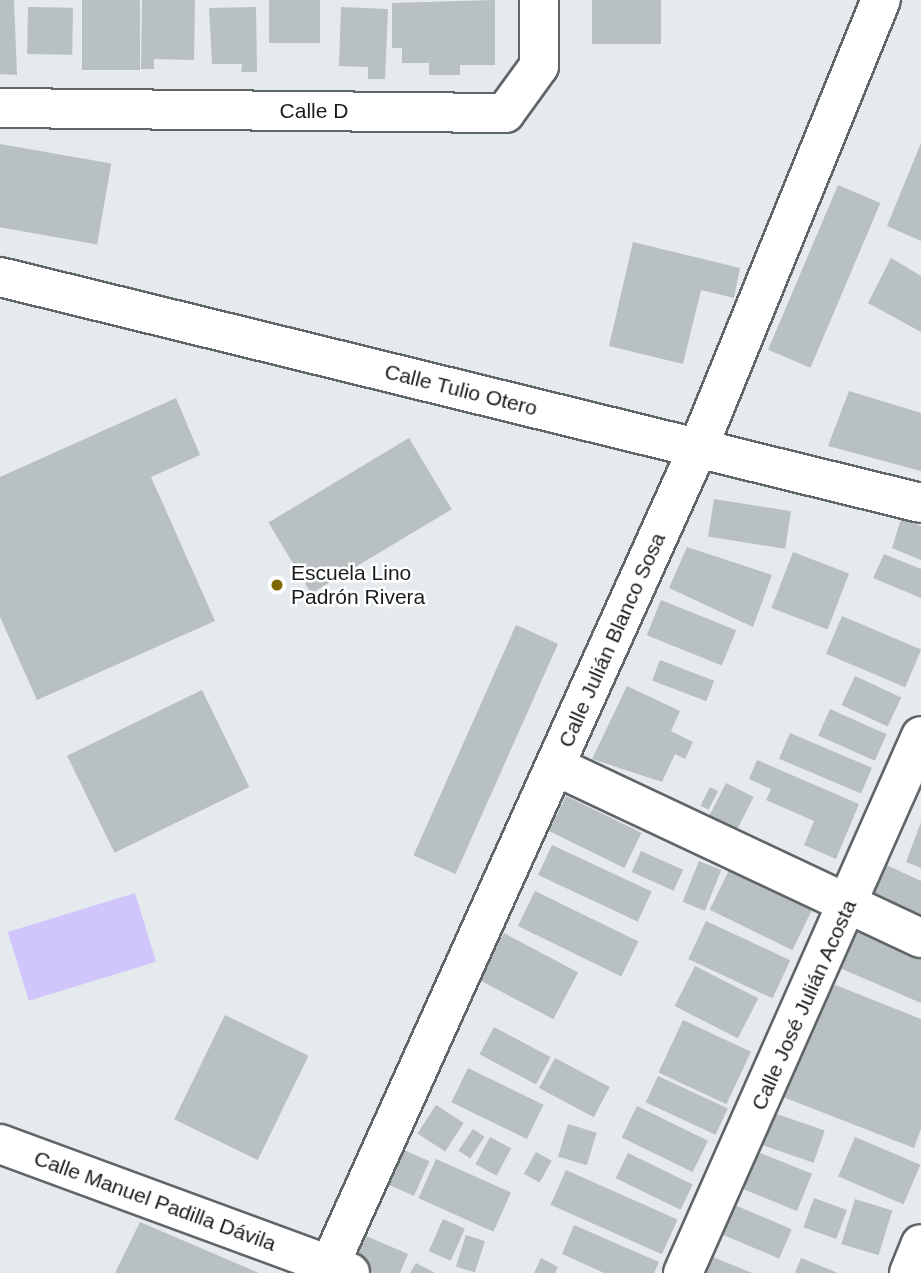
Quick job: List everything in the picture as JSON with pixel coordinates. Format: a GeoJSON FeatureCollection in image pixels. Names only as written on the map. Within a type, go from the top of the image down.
{"type":"FeatureCollection","features":[{"type":"Feature","properties":{"kind":"street","name":"Calle D"},"geometry":{"type":"LineString","coordinates":[[0,108],[505,113],[539,66],[539,0]]}},
{"type":"Feature","properties":{"kind":"street","name":"Calle Julián Blanco Sosa"},"geometry":{"type":"LineString","coordinates":[[335,1270],[555,766],[698,448],[881,0]]}},
{"type":"Feature","properties":{"kind":"street","name":"Calle Tulio Otero"},"geometry":{"type":"LineString","coordinates":[[0,277],[921,503]]}},
{"type":"Feature","properties":{"kind":"street","name":"Calle José Julián Acosta"},"geometry":{"type":"LineString","coordinates":[[684,1273],[921,736]]}},
{"type":"Feature","properties":{"kind":"street"},"geometry":{"type":"LineString","coordinates":[[555,766],[921,937]]}},
{"type":"Feature","properties":{"kind":"street","name":"Calle Manuel Padilla Dávila"},"geometry":{"type":"LineString","coordinates":[[0,1144],[335,1270]]}},
{"type":"Feature","properties":{"kind":"street"},"geometry":{"type":"LineString","coordinates":[[909,1273],[921,1244]]}},
{"type":"Feature","properties":{"kind":"shaded area"},"geometry":{"type":"Polygon","coordinates":[[[135,893],[156,962],[29,1001],[8,932],[135,893]]]}},
{"type":"Feature","properties":{"kind":"building"},"geometry":{"type":"Polygon","coordinates":[[[0,0],[14,0],[17,75],[0,74],[0,0]]]}},
{"type":"Feature","properties":{"kind":"building"},"geometry":{"type":"Polygon","coordinates":[[[82,0],[140,0],[140,70],[82,70],[82,0]]]}},
{"type":"Feature","properties":{"kind":"building"},"geometry":{"type":"Polygon","coordinates":[[[142,0],[195,0],[194,60],[154,59],[154,69],[141,69],[142,0]]]}},
{"type":"Feature","properties":{"kind":"building"},"geometry":{"type":"Polygon","coordinates":[[[269,0],[320,0],[320,43],[269,43],[269,0]]]}},
{"type":"Feature","properties":{"kind":"building"},"geometry":{"type":"Polygon","coordinates":[[[495,0],[495,65],[460,65],[460,75],[429,75],[429,63],[402,63],[402,48],[392,48],[392,3],[495,0]]]}},
{"type":"Feature","properties":{"kind":"building"},"geometry":{"type":"Polygon","coordinates":[[[592,0],[661,0],[661,44],[592,44],[592,0]]]}},
{"type":"Feature","properties":{"kind":"building"},"geometry":{"type":"Polygon","coordinates":[[[28,7],[73,8],[72,55],[27,54],[28,7]]]}},
{"type":"Feature","properties":{"kind":"building"},"geometry":{"type":"Polygon","coordinates":[[[256,7],[257,72],[241,72],[242,64],[212,64],[209,8],[256,7]]]}},
{"type":"Feature","properties":{"kind":"building"},"geometry":{"type":"Polygon","coordinates":[[[341,7],[388,9],[385,79],[368,79],[368,67],[339,66],[341,7]]]}},
{"type":"Feature","properties":{"kind":"building"},"geometry":{"type":"Polygon","coordinates":[[[921,143],[921,241],[887,226],[921,143]]]}},
{"type":"Feature","properties":{"kind":"building"},"geometry":{"type":"Polygon","coordinates":[[[0,144],[111,164],[97,244],[0,227],[0,144]]]}},
{"type":"Feature","properties":{"kind":"building"},"geometry":{"type":"Polygon","coordinates":[[[838,185],[880,203],[810,368],[768,350],[838,185]]]}},
{"type":"Feature","properties":{"kind":"building"},"geometry":{"type":"Polygon","coordinates":[[[633,242],[740,268],[734,298],[701,290],[683,364],[609,346],[633,242]]]}},
{"type":"Feature","properties":{"kind":"building"},"geometry":{"type":"Polygon","coordinates":[[[891,258],[921,276],[921,332],[868,303],[891,258]]]}},
{"type":"Feature","properties":{"kind":"building"},"geometry":{"type":"Polygon","coordinates":[[[849,391],[921,413],[921,471],[828,446],[849,391]]]}},
{"type":"Feature","properties":{"kind":"building"},"geometry":{"type":"Polygon","coordinates":[[[176,398],[200,455],[151,477],[215,621],[37,700],[0,617],[0,477],[176,398]]]}},
{"type":"Feature","properties":{"kind":"building"},"geometry":{"type":"Polygon","coordinates":[[[409,438],[452,509],[311,594],[268,522],[409,438]]]}},
{"type":"Feature","properties":{"kind":"building"},"geometry":{"type":"Polygon","coordinates":[[[714,499],[791,511],[785,549],[708,537],[714,499]]]}},
{"type":"Feature","properties":{"kind":"building"},"geometry":{"type":"Polygon","coordinates":[[[901,519],[921,526],[921,560],[892,548],[901,519]]]}},
{"type":"Feature","properties":{"kind":"building"},"geometry":{"type":"Polygon","coordinates":[[[687,547],[772,575],[753,627],[669,588],[687,547]]]}},
{"type":"Feature","properties":{"kind":"building"},"geometry":{"type":"Polygon","coordinates":[[[793,552],[849,574],[828,630],[771,608],[793,552]]]}},
{"type":"Feature","properties":{"kind":"building"},"geometry":{"type":"Polygon","coordinates":[[[884,554],[921,569],[921,598],[873,578],[884,554]]]}},
{"type":"Feature","properties":{"kind":"building"},"geometry":{"type":"Polygon","coordinates":[[[661,600],[736,630],[722,666],[647,635],[661,600]]]}},
{"type":"Feature","properties":{"kind":"building"},"geometry":{"type":"Polygon","coordinates":[[[842,616],[921,650],[905,687],[826,654],[842,616]]]}},
{"type":"Feature","properties":{"kind":"building"},"geometry":{"type":"Polygon","coordinates":[[[516,625],[558,644],[456,874],[414,855],[516,625]]]}},
{"type":"Feature","properties":{"kind":"building"},"geometry":{"type":"Polygon","coordinates":[[[660,660],[714,681],[706,701],[652,681],[660,660]]]}},
{"type":"Feature","properties":{"kind":"building"},"geometry":{"type":"Polygon","coordinates":[[[855,676],[901,698],[888,727],[841,705],[855,676]]]}},
{"type":"Feature","properties":{"kind":"building"},"geometry":{"type":"Polygon","coordinates":[[[627,686],[680,711],[671,731],[693,742],[685,759],[675,754],[662,782],[592,759],[627,686]]]}},
{"type":"Feature","properties":{"kind":"building"},"geometry":{"type":"Polygon","coordinates":[[[202,690],[249,787],[115,853],[67,756],[202,690]]]}},
{"type":"Feature","properties":{"kind":"building"},"geometry":{"type":"Polygon","coordinates":[[[830,709],[887,734],[875,761],[818,735],[830,709]]]}},
{"type":"Feature","properties":{"kind":"building"},"geometry":{"type":"Polygon","coordinates":[[[790,733],[872,768],[861,794],[779,759],[790,733]]]}},
{"type":"Feature","properties":{"kind":"building"},"geometry":{"type":"Polygon","coordinates":[[[757,760],[859,804],[836,859],[804,845],[814,821],[766,800],[771,789],[749,779],[757,760]]]}},
{"type":"Feature","properties":{"kind":"building"},"geometry":{"type":"Polygon","coordinates":[[[726,783],[754,797],[734,835],[706,821],[726,783]]]}},
{"type":"Feature","properties":{"kind":"building"},"geometry":{"type":"Polygon","coordinates":[[[710,787],[718,791],[708,810],[700,806],[710,787]]]}},
{"type":"Feature","properties":{"kind":"building"},"geometry":{"type":"Polygon","coordinates":[[[566,796],[641,833],[624,868],[549,831],[566,796]]]}},
{"type":"Feature","properties":{"kind":"building"},"geometry":{"type":"Polygon","coordinates":[[[921,822],[921,868],[906,862],[921,822]]]}},
{"type":"Feature","properties":{"kind":"building"},"geometry":{"type":"Polygon","coordinates":[[[552,845],[652,891],[638,921],[538,875],[552,845]]]}},
{"type":"Feature","properties":{"kind":"building"},"geometry":{"type":"Polygon","coordinates":[[[641,851],[683,870],[674,891],[632,872],[641,851]]]}},
{"type":"Feature","properties":{"kind":"building"},"geometry":{"type":"Polygon","coordinates":[[[699,861],[721,870],[705,911],[683,902],[699,861]]]}},
{"type":"Feature","properties":{"kind":"building"},"geometry":{"type":"Polygon","coordinates":[[[882,863],[921,881],[921,929],[863,903],[882,863]]]}},
{"type":"Feature","properties":{"kind":"building"},"geometry":{"type":"Polygon","coordinates":[[[732,864],[815,904],[792,950],[710,910],[732,864]]]}},
{"type":"Feature","properties":{"kind":"building"},"geometry":{"type":"Polygon","coordinates":[[[535,891],[638,941],[621,976],[518,926],[535,891]]]}},
{"type":"Feature","properties":{"kind":"building"},"geometry":{"type":"Polygon","coordinates":[[[706,921],[790,960],[773,998],[688,959],[706,921]]]}},
{"type":"Feature","properties":{"kind":"building"},"geometry":{"type":"Polygon","coordinates":[[[853,923],[921,953],[921,1003],[835,966],[853,923]]]}},
{"type":"Feature","properties":{"kind":"building"},"geometry":{"type":"Polygon","coordinates":[[[504,933],[578,972],[553,1019],[479,980],[504,933]]]}},
{"type":"Feature","properties":{"kind":"building"},"geometry":{"type":"Polygon","coordinates":[[[695,966],[758,998],[738,1038],[675,1006],[695,966]]]}},
{"type":"Feature","properties":{"kind":"building"},"geometry":{"type":"Polygon","coordinates":[[[828,982],[921,1019],[921,1129],[914,1148],[783,1097],[828,982]]]}},
{"type":"Feature","properties":{"kind":"building"},"geometry":{"type":"Polygon","coordinates":[[[225,1015],[309,1056],[258,1160],[174,1119],[225,1015]]]}},
{"type":"Feature","properties":{"kind":"building"},"geometry":{"type":"Polygon","coordinates":[[[683,1020],[751,1052],[726,1104],[658,1073],[683,1020]]]}},
{"type":"Feature","properties":{"kind":"building"},"geometry":{"type":"Polygon","coordinates":[[[494,1027],[551,1057],[536,1084],[479,1054],[494,1027]]]}},
{"type":"Feature","properties":{"kind":"building"},"geometry":{"type":"Polygon","coordinates":[[[555,1058],[610,1087],[594,1117],[539,1088],[555,1058]]]}},
{"type":"Feature","properties":{"kind":"building"},"geometry":{"type":"Polygon","coordinates":[[[468,1068],[543,1105],[527,1139],[451,1102],[468,1068]]]}},
{"type":"Feature","properties":{"kind":"building"},"geometry":{"type":"Polygon","coordinates":[[[658,1076],[728,1109],[716,1135],[646,1102],[658,1076]]]}},
{"type":"Feature","properties":{"kind":"building"},"geometry":{"type":"Polygon","coordinates":[[[436,1105],[464,1123],[445,1151],[417,1134],[436,1105]]]}},
{"type":"Feature","properties":{"kind":"building"},"geometry":{"type":"Polygon","coordinates":[[[637,1106],[708,1141],[693,1172],[622,1137],[637,1106]]]}},
{"type":"Feature","properties":{"kind":"building"},"geometry":{"type":"Polygon","coordinates":[[[768,1111],[825,1131],[814,1163],[757,1143],[768,1111]]]}},
{"type":"Feature","properties":{"kind":"building"},"geometry":{"type":"Polygon","coordinates":[[[568,1124],[597,1133],[587,1165],[558,1157],[568,1124]]]}},
{"type":"Feature","properties":{"kind":"building"},"geometry":{"type":"Polygon","coordinates":[[[473,1129],[485,1137],[470,1158],[458,1151],[473,1129]]]}},
{"type":"Feature","properties":{"kind":"building"},"geometry":{"type":"Polygon","coordinates":[[[490,1137],[511,1148],[497,1176],[475,1164],[490,1137]]]}},
{"type":"Feature","properties":{"kind":"building"},"geometry":{"type":"Polygon","coordinates":[[[855,1137],[920,1165],[904,1204],[838,1177],[855,1137]]]}},
{"type":"Feature","properties":{"kind":"building"},"geometry":{"type":"Polygon","coordinates":[[[748,1148],[812,1174],[797,1211],[733,1185],[748,1148]]]}},
{"type":"Feature","properties":{"kind":"building"},"geometry":{"type":"Polygon","coordinates":[[[402,1149],[429,1161],[414,1196],[387,1184],[402,1149]]]}},
{"type":"Feature","properties":{"kind":"building"},"geometry":{"type":"Polygon","coordinates":[[[536,1152],[552,1161],[540,1183],[524,1174],[536,1152]]]}},
{"type":"Feature","properties":{"kind":"building"},"geometry":{"type":"Polygon","coordinates":[[[628,1153],[693,1185],[680,1210],[616,1178],[628,1153]]]}},
{"type":"Feature","properties":{"kind":"building"},"geometry":{"type":"Polygon","coordinates":[[[436,1159],[511,1192],[493,1232],[419,1198],[436,1159]]]}},
{"type":"Feature","properties":{"kind":"building"},"geometry":{"type":"Polygon","coordinates":[[[566,1170],[677,1220],[662,1254],[551,1205],[566,1170]]]}},
{"type":"Feature","properties":{"kind":"building"},"geometry":{"type":"Polygon","coordinates":[[[814,1198],[847,1210],[836,1239],[803,1227],[814,1198]]]}},
{"type":"Feature","properties":{"kind":"building"},"geometry":{"type":"Polygon","coordinates":[[[855,1199],[892,1210],[879,1255],[841,1244],[855,1199]]]}},
{"type":"Feature","properties":{"kind":"building"},"geometry":{"type":"Polygon","coordinates":[[[730,1203],[792,1229],[779,1259],[717,1232],[730,1203]]]}},
{"type":"Feature","properties":{"kind":"building"},"geometry":{"type":"Polygon","coordinates":[[[443,1219],[465,1229],[451,1261],[429,1251],[443,1219]]]}},
{"type":"Feature","properties":{"kind":"building"},"geometry":{"type":"Polygon","coordinates":[[[140,1222],[259,1273],[115,1273],[140,1222]]]}},
{"type":"Feature","properties":{"kind":"building"},"geometry":{"type":"Polygon","coordinates":[[[574,1225],[659,1262],[654,1273],[604,1273],[562,1254],[574,1225]]]}},
{"type":"Feature","properties":{"kind":"building"},"geometry":{"type":"Polygon","coordinates":[[[359,1233],[408,1254],[400,1273],[374,1273],[347,1261],[359,1233]]]}},
{"type":"Feature","properties":{"kind":"building"},"geometry":{"type":"Polygon","coordinates":[[[466,1235],[485,1241],[475,1273],[456,1266],[466,1235]]]}},
{"type":"Feature","properties":{"kind":"building"},"geometry":{"type":"Polygon","coordinates":[[[708,1255],[752,1273],[701,1273],[708,1255]]]}},
{"type":"Feature","properties":{"kind":"building"},"geometry":{"type":"Polygon","coordinates":[[[541,1258],[558,1267],[555,1273],[534,1273],[541,1258]]]}},
{"type":"Feature","properties":{"kind":"building"},"geometry":{"type":"Polygon","coordinates":[[[801,1258],[838,1273],[795,1273],[801,1258]]]}},
{"type":"Feature","properties":{"kind":"building"},"geometry":{"type":"Polygon","coordinates":[[[416,1263],[435,1273],[410,1273],[416,1263]]]}},
{"type":"Feature","properties":{"kind":"place","name":"Escuela Lino Padrón Rivera"},"geometry":{"type":"Point","coordinates":[277,585]}}]}
